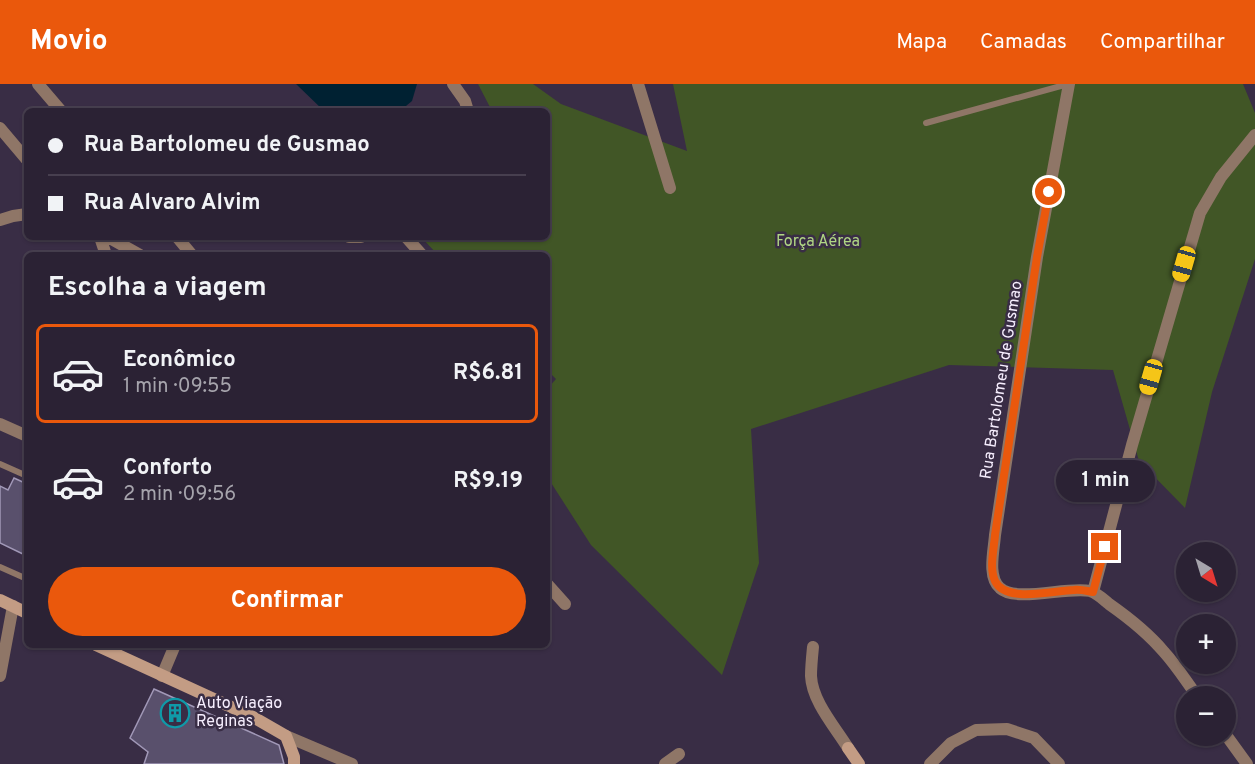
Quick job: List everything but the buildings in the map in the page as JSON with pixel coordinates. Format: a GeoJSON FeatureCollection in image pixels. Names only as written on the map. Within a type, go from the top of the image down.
{"type":"FeatureCollection","features":[{"type":"Feature","properties":{"kind":"main road"},"geometry":{"type":"LineString","coordinates":[[0,600],[24,612]]}},
{"type":"Feature","properties":{"kind":"main road"},"geometry":{"type":"LineString","coordinates":[[102,648],[253,717],[286,736],[294,757],[294,764]]}},
{"type":"Feature","properties":{"kind":"main road"},"geometry":{"type":"LineString","coordinates":[[848,748],[859,764]]}},
{"type":"Feature","properties":{"kind":"street"},"geometry":{"type":"LineString","coordinates":[[38,84],[58,108]]}},
{"type":"Feature","properties":{"kind":"street"},"geometry":{"type":"LineString","coordinates":[[453,84],[467,108]]}},
{"type":"Feature","properties":{"kind":"street"},"geometry":{"type":"LineString","coordinates":[[638,84],[670,188]]}},
{"type":"Feature","properties":{"kind":"street","name":"Rua Bartolomeu de Gusmao"},"geometry":{"type":"LineString","coordinates":[[1068,84],[1034,280],[995,535],[993,574],[999,588],[1008,593],[1075,590],[1093,592]]}},
{"type":"Feature","properties":{"kind":"street"},"geometry":{"type":"LineString","coordinates":[[0,128],[24,156]]}},
{"type":"Feature","properties":{"kind":"street"},"geometry":{"type":"LineString","coordinates":[[1190,686],[1165,652],[1147,634],[1093,592],[1132,445],[1200,213],[1221,177],[1255,135]]}},
{"type":"Feature","properties":{"kind":"street"},"geometry":{"type":"LineString","coordinates":[[0,220],[24,214]]}},
{"type":"Feature","properties":{"kind":"street"},"geometry":{"type":"LineString","coordinates":[[113,240],[135,252]]}},
{"type":"Feature","properties":{"kind":"street"},"geometry":{"type":"LineString","coordinates":[[180,240],[190,252]]}},
{"type":"Feature","properties":{"kind":"street"},"geometry":{"type":"LineString","coordinates":[[409,240],[419,252]]}},
{"type":"Feature","properties":{"kind":"street"},"geometry":{"type":"LineString","coordinates":[[0,424],[24,435]]}},
{"type":"Feature","properties":{"kind":"street"},"geometry":{"type":"LineString","coordinates":[[550,587],[565,604]]}},
{"type":"Feature","properties":{"kind":"street"},"geometry":{"type":"LineString","coordinates":[[0,676],[13,606]]}},
{"type":"Feature","properties":{"kind":"street"},"geometry":{"type":"LineString","coordinates":[[813,647],[811,677],[814,689],[820,704],[848,748]]}},
{"type":"Feature","properties":{"kind":"street"},"geometry":{"type":"LineString","coordinates":[[162,676],[174,648]]}},
{"type":"Feature","properties":{"kind":"street"},"geometry":{"type":"LineString","coordinates":[[930,764],[951,743],[976,730],[1007,729],[1034,738],[1059,764]]}},
{"type":"Feature","properties":{"kind":"street"},"geometry":{"type":"LineString","coordinates":[[286,736],[352,764]]}},
{"type":"Feature","properties":{"kind":"street"},"geometry":{"type":"LineString","coordinates":[[1234,746],[1247,764]]}},
{"type":"Feature","properties":{"kind":"street"},"geometry":{"type":"LineString","coordinates":[[665,764],[679,754]]}},
{"type":"Feature","properties":{"kind":"lane"},"geometry":{"type":"LineString","coordinates":[[926,123],[1068,84]]}},
{"type":"Feature","properties":{"kind":"lane"},"geometry":{"type":"LineString","coordinates":[[0,464],[24,475]]}},
{"type":"Feature","properties":{"kind":"lane"},"geometry":{"type":"LineString","coordinates":[[0,567],[24,578]]}},
{"type":"Feature","properties":{"kind":"green space","name":"Força Aérea"},"geometry":{"type":"Polygon","coordinates":[[[478,84],[533,84],[561,104],[687,151],[673,84],[1243,84],[1255,113],[1255,259],[1212,392],[1185,508],[1139,461],[1113,370],[949,365],[751,429],[759,563],[722,675],[591,545],[550,481],[550,386],[556,379],[550,373],[550,252],[435,252],[424,240],[550,240],[550,108],[490,108],[478,84]]]}},
{"type":"Feature","properties":{"kind":"water"},"geometry":{"type":"Polygon","coordinates":[[[296,84],[417,84],[412,101],[404,108],[321,108],[296,84]]]}},
{"type":"Feature","properties":{"kind":"place","name":"Auto Viação Reginas"},"geometry":{"type":"Point","coordinates":[175,713]}},
{"type":"Feature","properties":{"kind":"route"},"geometry":{"type":"LineString","coordinates":[[1049,192],[995,535],[993,574],[999,588],[1008,593],[1033,594],[1075,590],[1093,592],[1105,547]]}}]}
